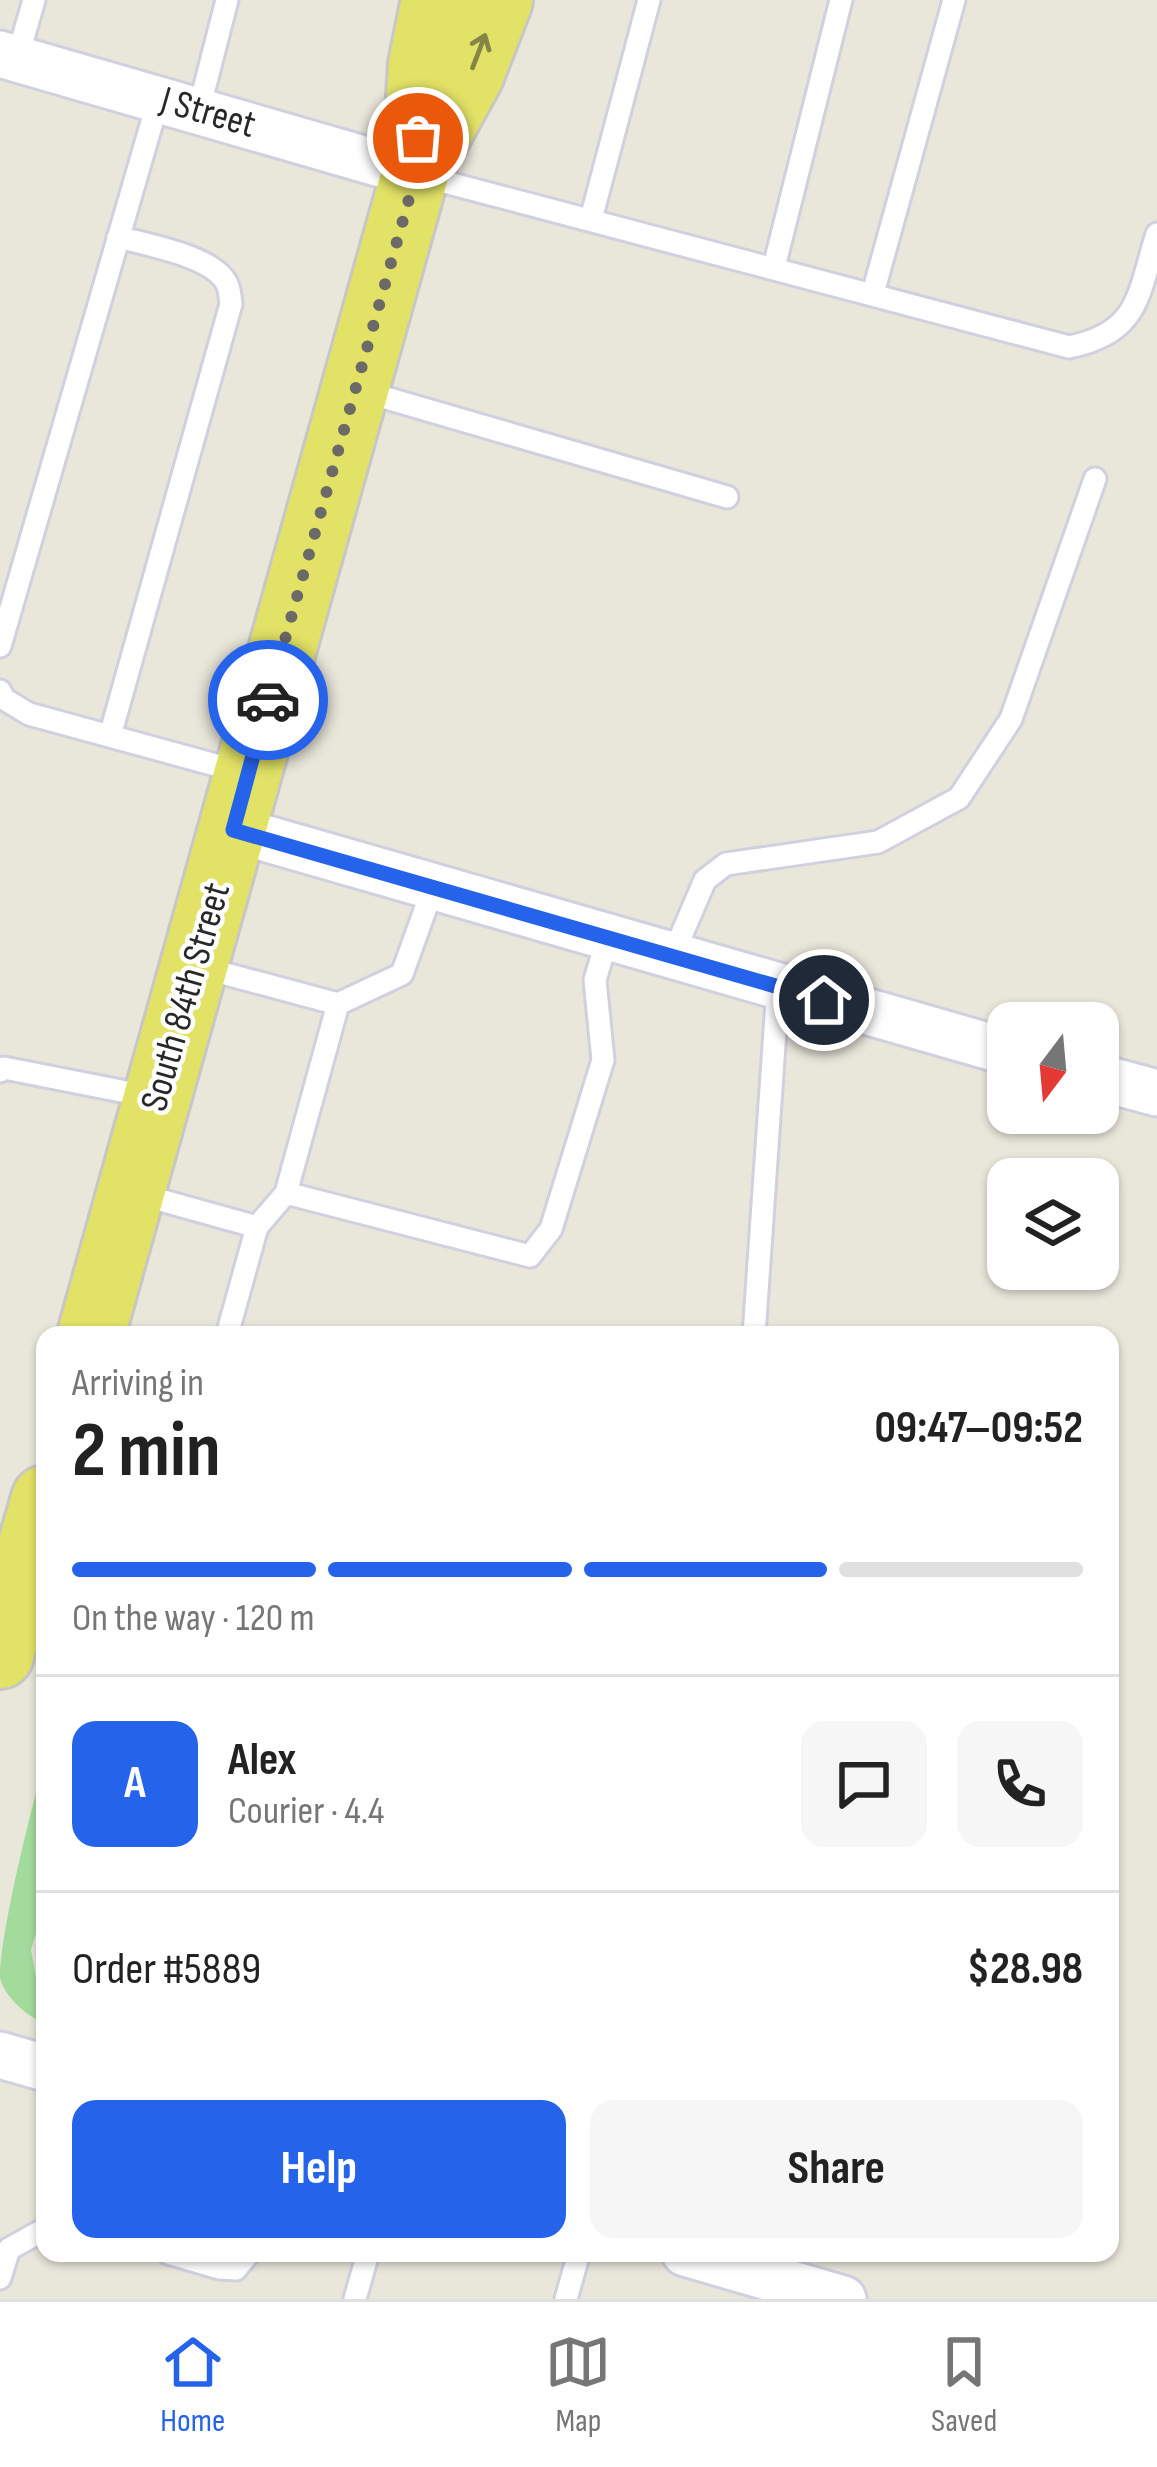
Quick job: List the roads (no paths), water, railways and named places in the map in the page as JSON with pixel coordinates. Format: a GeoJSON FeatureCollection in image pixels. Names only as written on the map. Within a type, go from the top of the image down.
{"type":"FeatureCollection","features":[{"type":"Feature","properties":{"kind":"main road","name":"South 84th Street"},"geometry":{"type":"LineString","coordinates":[[94,1326],[416,174],[422,65],[435,0]]}},
{"type":"Feature","properties":{"kind":"main road","name":"South 84th Street"},"geometry":{"type":"LineString","coordinates":[[416,174],[470,75],[499,0]]}},
{"type":"Feature","properties":{"kind":"main road"},"geometry":{"type":"LineString","coordinates":[[15,1611],[36,1532]]}},
{"type":"Feature","properties":{"kind":"street","name":"J Street"},"geometry":{"type":"LineString","coordinates":[[8,57],[416,174]]}},
{"type":"Feature","properties":{"kind":"street"},"geometry":{"type":"LineString","coordinates":[[240,802],[433,888],[987,1046]]}},
{"type":"Feature","properties":{"kind":"street"},"geometry":{"type":"LineString","coordinates":[[1119,1083],[1157,1093]]}},
{"type":"Feature","properties":{"kind":"street"},"geometry":{"type":"LineString","coordinates":[[0,2055],[36,2065]]}},
{"type":"Feature","properties":{"kind":"street"},"geometry":{"type":"LineString","coordinates":[[716,2262],[843,2299]]}},
{"type":"Feature","properties":{"kind":"lane"},"geometry":{"type":"LineString","coordinates":[[8,57],[34,0]]}},
{"type":"Feature","properties":{"kind":"lane"},"geometry":{"type":"LineString","coordinates":[[0,646],[118,237],[227,0]]}},
{"type":"Feature","properties":{"kind":"lane"},"geometry":{"type":"LineString","coordinates":[[591,220],[649,0]]}},
{"type":"Feature","properties":{"kind":"lane"},"geometry":{"type":"LineString","coordinates":[[774,267],[841,0]]}},
{"type":"Feature","properties":{"kind":"lane"},"geometry":{"type":"LineString","coordinates":[[873,293],[954,0]]}},
{"type":"Feature","properties":{"kind":"lane"},"geometry":{"type":"LineString","coordinates":[[416,174],[1070,347],[1098,341],[1131,316],[1157,234]]}},
{"type":"Feature","properties":{"kind":"lane"},"geometry":{"type":"LineString","coordinates":[[110,736],[231,304],[227,284],[214,270],[193,258],[118,237]]}},
{"type":"Feature","properties":{"kind":"lane"},"geometry":{"type":"LineString","coordinates":[[355,389],[727,496]]}},
{"type":"Feature","properties":{"kind":"lane"},"geometry":{"type":"LineString","coordinates":[[672,957],[705,880],[726,864],[878,842],[959,798],[1011,719],[1095,479]]}},
{"type":"Feature","properties":{"kind":"lane"},"geometry":{"type":"LineString","coordinates":[[0,691],[4,699],[29,713],[110,736],[240,802]]}},
{"type":"Feature","properties":{"kind":"lane"},"geometry":{"type":"LineString","coordinates":[[195,966],[338,1004],[402,974],[433,888]]}},
{"type":"Feature","properties":{"kind":"lane"},"geometry":{"type":"LineString","coordinates":[[286,1193],[530,1256],[551,1229],[603,1060],[595,980],[607,940]]}},
{"type":"Feature","properties":{"kind":"lane"},"geometry":{"type":"LineString","coordinates":[[755,1326],[778,987]]}},
{"type":"Feature","properties":{"kind":"lane"},"geometry":{"type":"LineString","coordinates":[[230,1326],[257,1227],[286,1193],[338,1004]]}},
{"type":"Feature","properties":{"kind":"lane"},"geometry":{"type":"LineString","coordinates":[[0,1071],[4,1068],[157,1098]]}},
{"type":"Feature","properties":{"kind":"lane"},"geometry":{"type":"LineString","coordinates":[[131,1192],[257,1227]]}},
{"type":"Feature","properties":{"kind":"lane"},"geometry":{"type":"LineString","coordinates":[[0,2278],[9,2249],[36,2233]]}},
{"type":"Feature","properties":{"kind":"lane"},"geometry":{"type":"LineString","coordinates":[[199,2262],[236,2269],[242,2262]]}},
{"type":"Feature","properties":{"kind":"lane"},"geometry":{"type":"LineString","coordinates":[[355,2299],[365,2262]]}},
{"type":"Feature","properties":{"kind":"lane"},"geometry":{"type":"LineString","coordinates":[[566,2299],[576,2262]]}}]}
